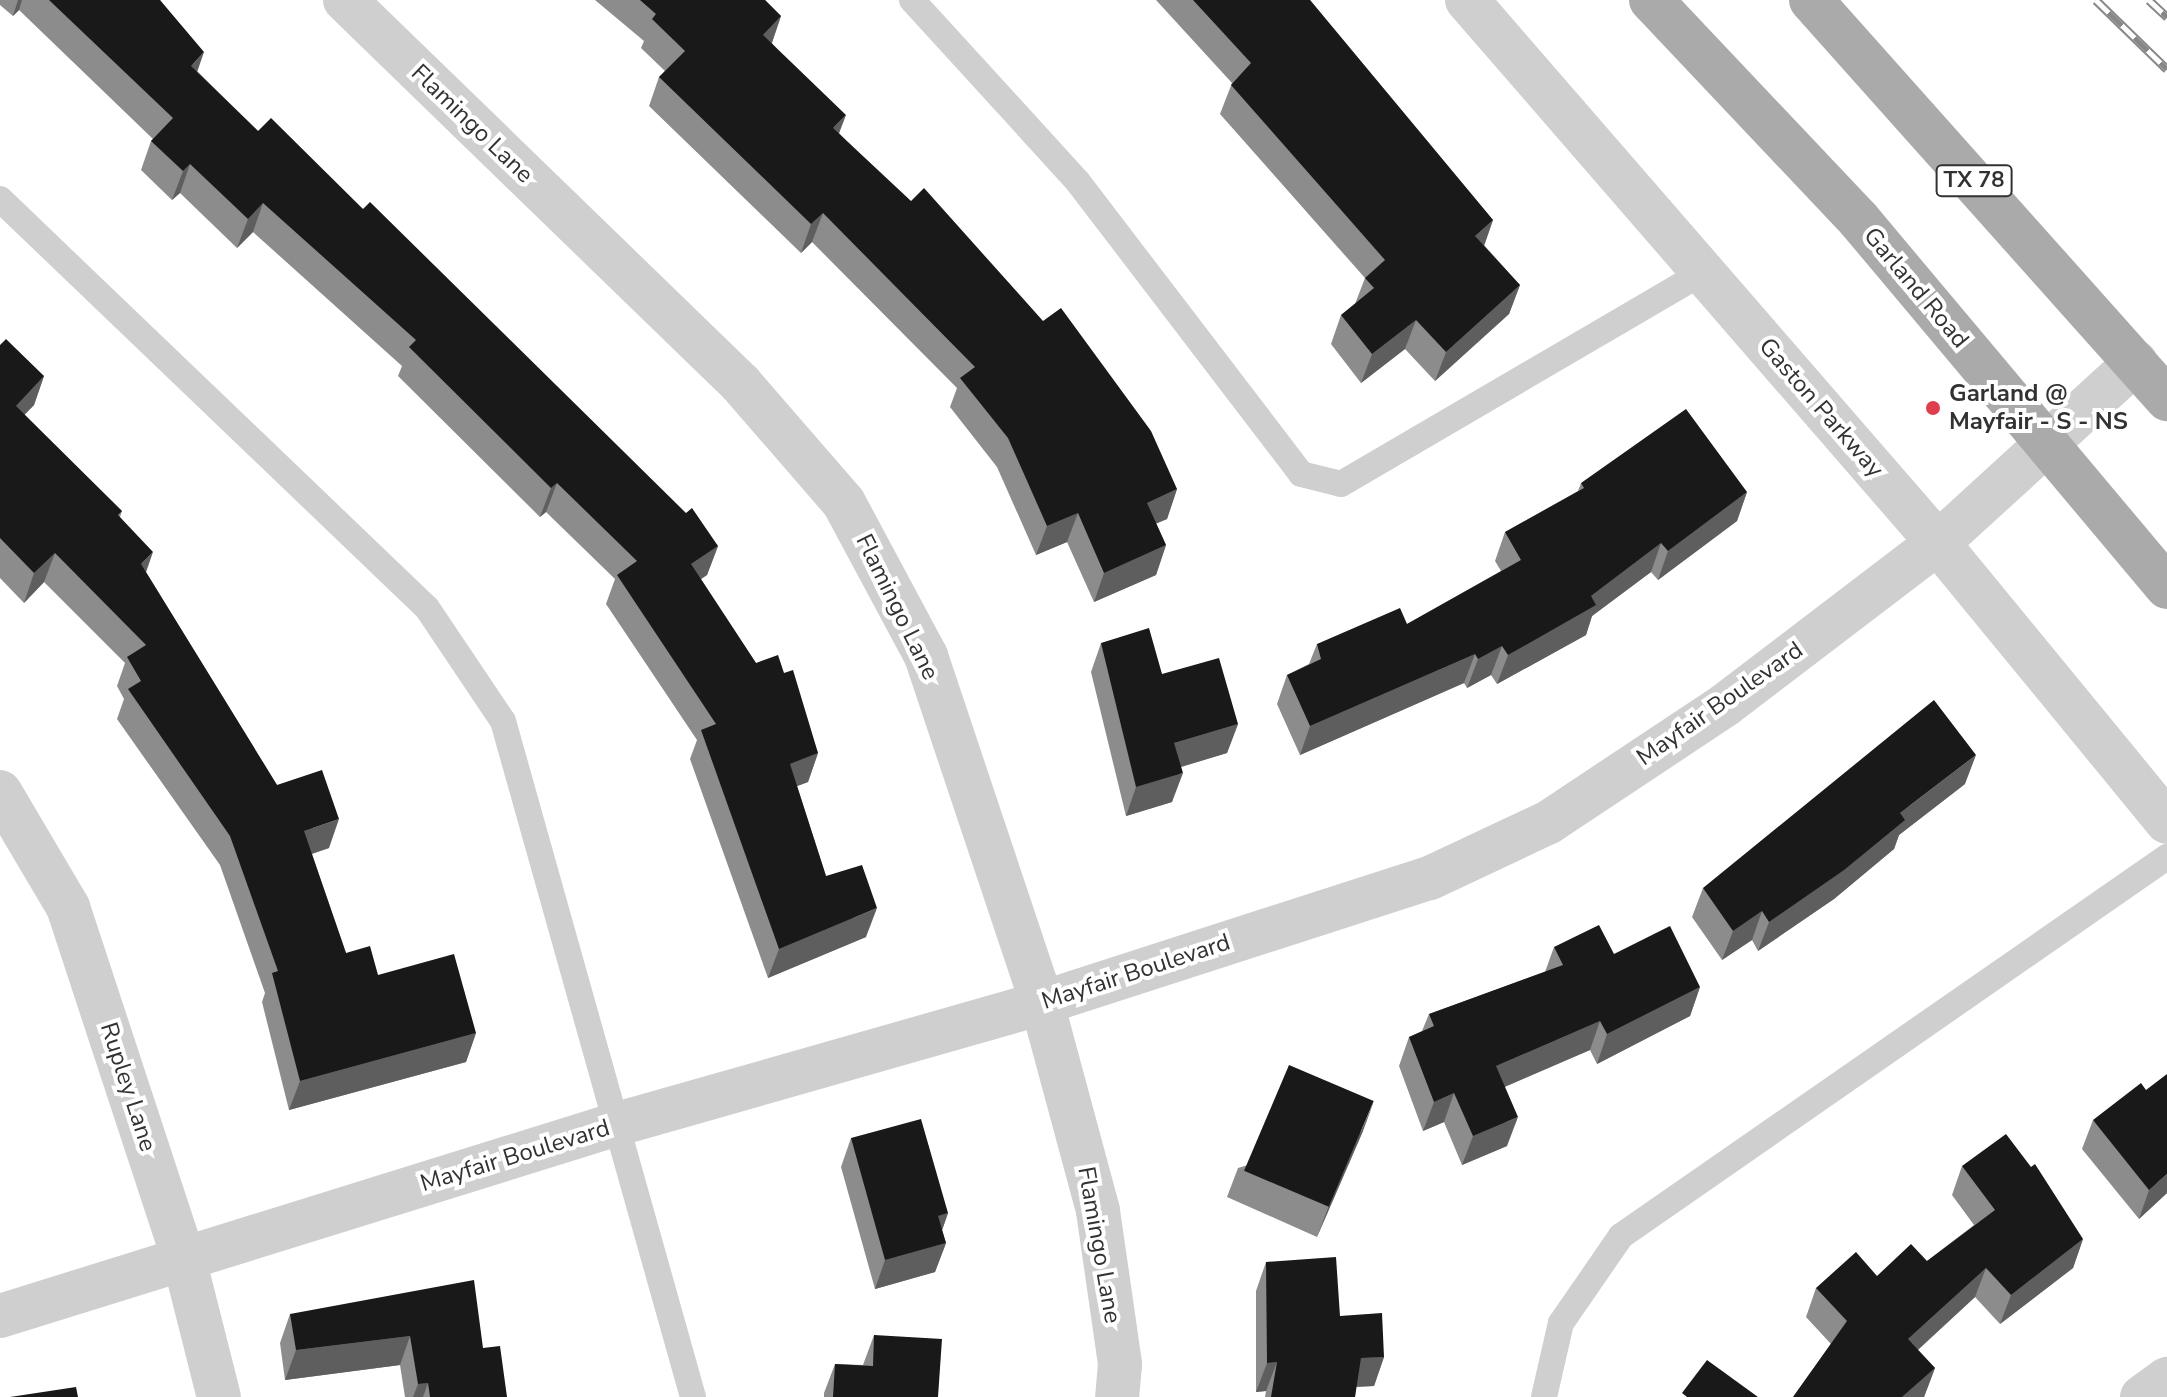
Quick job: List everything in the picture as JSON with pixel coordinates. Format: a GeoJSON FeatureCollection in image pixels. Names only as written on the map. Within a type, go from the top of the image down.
{"type":"FeatureCollection","features":[{"type":"Feature","properties":{"kind":"main road","name":"Garland Road"},"geometry":{"type":"LineString","coordinates":[[1651,0],[1859,220],[2167,587]]}},
{"type":"Feature","properties":{"kind":"main road","name":"TX 78"},"geometry":{"type":"LineString","coordinates":[[1811,0],[2167,399]]}},
{"type":"Feature","properties":{"kind":"street","name":"Flamingo Lane"},"geometry":{"type":"LineString","coordinates":[[345,0],[741,384],[844,503],[926,656],[1042,1003],[1098,1211],[1120,1364],[1117,1397]]}},
{"type":"Feature","properties":{"kind":"street","name":"Gaston Parkway"},"geometry":{"type":"LineString","coordinates":[[1467,0],[1938,543],[2167,822]]}},
{"type":"Feature","properties":{"kind":"street","name":"Mayfair Boulevard"},"geometry":{"type":"LineString","coordinates":[[0,1316],[614,1125],[1042,1003],[1430,878],[1549,822],[1725,705],[1938,543],[2136,362]]}},
{"type":"Feature","properties":{"kind":"street","name":"Rupley Lane"},"geometry":{"type":"LineString","coordinates":[[0,792],[68,907],[184,1259],[219,1397]]}},
{"type":"Feature","properties":{"kind":"street"},"geometry":{"type":"LineString","coordinates":[[2142,1397],[2167,1379]]}},
{"type":"Feature","properties":{"kind":"lane"},"geometry":{"type":"LineString","coordinates":[[912,0],[1078,182],[1301,474],[1341,484],[1704,272]]}},
{"type":"Feature","properties":{"kind":"lane"},"geometry":{"type":"LineString","coordinates":[[0,199],[427,608],[503,721],[614,1125],[693,1397]]}},
{"type":"Feature","properties":{"kind":"lane"},"geometry":{"type":"LineString","coordinates":[[1544,1397],[1561,1323],[1621,1236],[2167,857]]}},
{"type":"Feature","properties":{"kind":"building"},"geometry":{"type":"Polygon","coordinates":[[[49,0],[160,0],[204,52],[191,66],[258,131],[271,118],[363,209],[370,202],[686,513],[692,508],[718,546],[691,564],[756,663],[778,655],[784,673],[793,670],[818,753],[790,764],[826,876],[862,865],[877,908],[779,949],[701,730],[716,724],[617,575],[637,561],[557,483],[551,488],[409,347],[416,340],[263,203],[248,219],[190,164],[183,171],[151,141],[173,118],[49,0]]]}},
{"type":"Feature","properties":{"kind":"building"},"geometry":{"type":"Polygon","coordinates":[[[640,0],[765,0],[781,16],[763,35],[846,115],[833,128],[911,201],[924,188],[1043,321],[1061,308],[1151,431],[1177,489],[1147,503],[1166,545],[1104,573],[1078,513],[1047,526],[1008,438],[960,378],[975,367],[823,213],[811,224],[659,77],[685,51],[652,19],[656,14],[640,0]]]}},
{"type":"Feature","properties":{"kind":"building"},"geometry":{"type":"Polygon","coordinates":[[[1193,0],[1310,0],[1493,220],[1475,236],[1520,285],[1446,352],[1416,320],[1372,354],[1341,315],[1374,288],[1365,278],[1385,260],[1231,85],[1251,63],[1193,0]]]}},
{"type":"Feature","properties":{"kind":"building"},"geometry":{"type":"Polygon","coordinates":[[[6,339],[44,376],[16,406],[122,511],[118,515],[153,552],[141,564],[277,785],[322,770],[339,819],[304,831],[346,953],[370,946],[378,975],[454,954],[476,1033],[300,1081],[272,973],[278,971],[230,836],[128,689],[141,681],[127,657],[146,645],[55,553],[34,573],[0,538],[0,345],[6,339]]]}},
{"type":"Feature","properties":{"kind":"building"},"geometry":{"type":"Polygon","coordinates":[[[1686,409],[1747,492],[1668,551],[1661,543],[1591,596],[1596,605],[1508,655],[1502,646],[1478,659],[1475,654],[1310,726],[1287,675],[1321,659],[1317,644],[1400,608],[1407,624],[1521,560],[1505,532],[1584,488],[1581,483],[1686,409]]]}},
{"type":"Feature","properties":{"kind":"building"},"geometry":{"type":"Polygon","coordinates":[[[1149,628],[1162,674],[1219,658],[1238,724],[1174,743],[1183,773],[1136,787],[1101,643],[1149,628]]]}},
{"type":"Feature","properties":{"kind":"building"},"geometry":{"type":"Polygon","coordinates":[[[1934,700],[1976,755],[1900,813],[1905,820],[1844,870],[1769,922],[1762,911],[1733,931],[1703,888],[1934,700]]]}},
{"type":"Feature","properties":{"kind":"building"},"geometry":{"type":"Polygon","coordinates":[[[1599,925],[1614,954],[1670,926],[1700,987],[1607,1034],[1600,1021],[1496,1066],[1518,1117],[1473,1136],[1454,1093],[1434,1102],[1409,1037],[1434,1026],[1429,1014],[1563,965],[1554,947],[1599,925]]]}},
{"type":"Feature","properties":{"kind":"building"},"geometry":{"type":"Polygon","coordinates":[[[1289,1065],[1374,1101],[1329,1207],[1244,1171],[1289,1065]]]}},
{"type":"Feature","properties":{"kind":"building"},"geometry":{"type":"Polygon","coordinates":[[[2167,1074],[2167,1174],[2149,1190],[2093,1120],[2141,1083],[2146,1090],[2167,1074]]]}},
{"type":"Feature","properties":{"kind":"building"},"geometry":{"type":"Polygon","coordinates":[[[921,1119],[948,1213],[938,1216],[946,1243],[885,1260],[851,1138],[921,1119]]]}},
{"type":"Feature","properties":{"kind":"building"},"geometry":{"type":"Polygon","coordinates":[[[2006,1134],[2031,1167],[2035,1164],[2083,1239],[2011,1295],[1986,1268],[1908,1339],[1935,1368],[1902,1397],[1793,1397],[1847,1321],[1816,1288],[1856,1252],[1877,1276],[1911,1244],[1927,1261],[1995,1210],[1962,1166],[2006,1134]]]}},
{"type":"Feature","properties":{"kind":"building"},"geometry":{"type":"Polygon","coordinates":[[[1336,1257],[1340,1316],[1382,1313],[1384,1357],[1361,1358],[1355,1397],[1271,1397],[1277,1362],[1267,1363],[1266,1262],[1336,1257]]]}},
{"type":"Feature","properties":{"kind":"building"},"geometry":{"type":"Polygon","coordinates":[[[474,1280],[483,1348],[500,1346],[507,1397],[430,1397],[428,1383],[418,1384],[410,1336],[296,1350],[290,1314],[474,1280]]]}},
{"type":"Feature","properties":{"kind":"building"},"geometry":{"type":"Polygon","coordinates":[[[874,1335],[942,1339],[938,1397],[833,1397],[835,1364],[873,1366],[874,1335]]]}},
{"type":"Feature","properties":{"kind":"building"},"geometry":{"type":"Polygon","coordinates":[[[1707,1360],[1758,1397],[1687,1397],[1682,1393],[1707,1360]]]}},
{"type":"Feature","properties":{"kind":"building"},"geometry":{"type":"Polygon","coordinates":[[[76,1387],[78,1397],[10,1397],[76,1387]]]}},
{"type":"Feature","properties":{"kind":"railway"},"geometry":{"type":"LineString","coordinates":[[2096,0],[2167,69]]}},
{"type":"Feature","properties":{"kind":"railway"},"geometry":{"type":"LineString","coordinates":[[2149,0],[2167,17]]}},
{"type":"Feature","properties":{"kind":"place","name":"Garland @ Mayfair - S - NS"},"geometry":{"type":"Point","coordinates":[1933,408]}}]}
